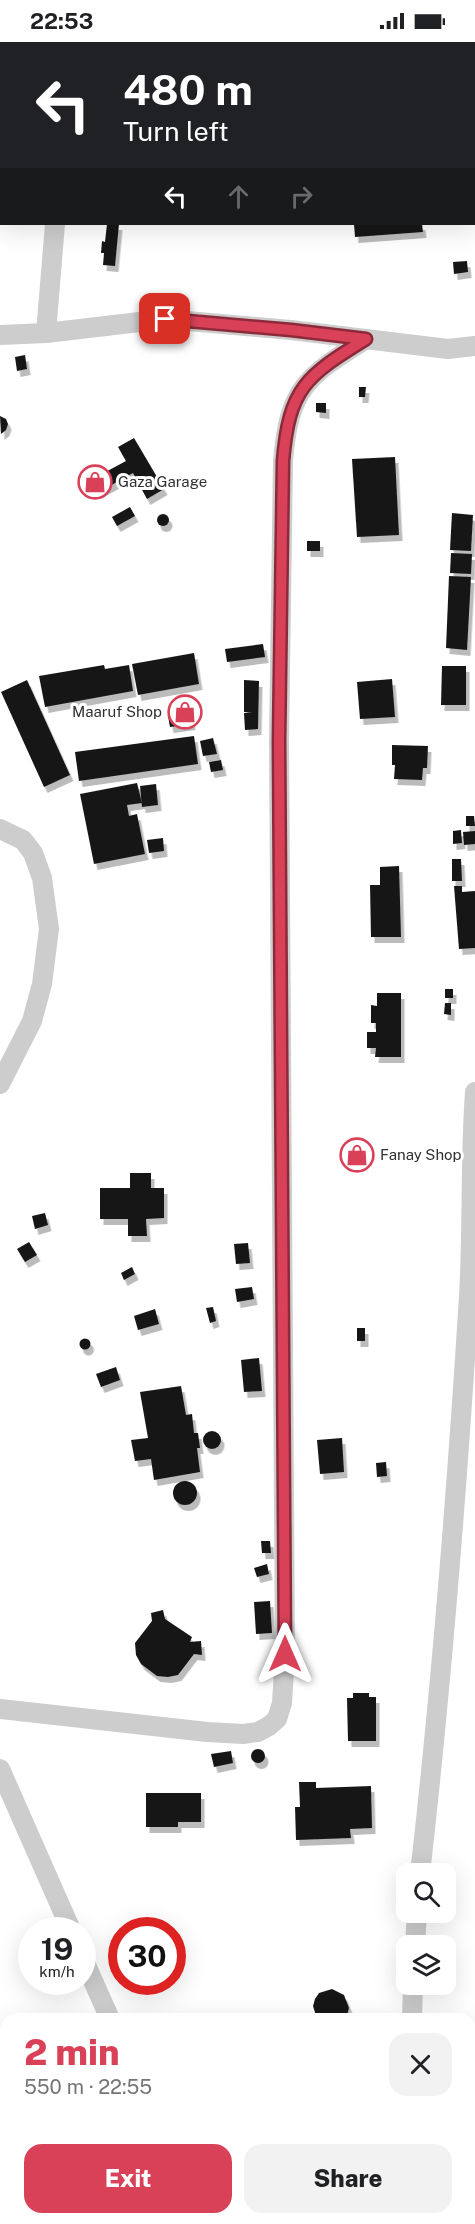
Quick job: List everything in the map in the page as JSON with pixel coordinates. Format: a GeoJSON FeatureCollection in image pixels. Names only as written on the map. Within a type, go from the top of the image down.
{"type":"FeatureCollection","features":[{"type":"Feature","properties":{"kind":"street"},"geometry":{"type":"LineString","coordinates":[[46,333],[55,225]]}},
{"type":"Feature","properties":{"kind":"street"},"geometry":{"type":"LineString","coordinates":[[0,335],[46,333],[165,319],[291,330],[448,349],[475,346]]}},
{"type":"Feature","properties":{"kind":"street"},"geometry":{"type":"LineString","coordinates":[[0,1709],[243,1734],[269,1726],[277,1719],[282,1703],[285,1654],[279,741],[283,461],[286,427],[296,397],[314,374],[366,339]]}},
{"type":"Feature","properties":{"kind":"street"},"geometry":{"type":"LineString","coordinates":[[448,349],[475,362]]}},
{"type":"Feature","properties":{"kind":"street"},"geometry":{"type":"LineString","coordinates":[[0,829],[22,840],[33,853],[42,878],[49,929],[42,984],[32,1021],[0,1084]]}},
{"type":"Feature","properties":{"kind":"street"},"geometry":{"type":"LineString","coordinates":[[421,1863],[452,1562],[470,1292],[475,1092]]}},
{"type":"Feature","properties":{"kind":"street"},"geometry":{"type":"LineString","coordinates":[[0,1769],[65,1917]]}},
{"type":"Feature","properties":{"kind":"street"},"geometry":{"type":"LineString","coordinates":[[96,1988],[107,2013]]}},
{"type":"Feature","properties":{"kind":"street"},"geometry":{"type":"LineString","coordinates":[[412,2013],[413,1995]]}},
{"type":"Feature","properties":{"kind":"building"},"geometry":{"type":"Polygon","coordinates":[[[107,225],[119,225],[115,266],[103,265],[102,241],[105,242],[107,225]]]}},
{"type":"Feature","properties":{"kind":"building"},"geometry":{"type":"Polygon","coordinates":[[[354,225],[422,225],[423,232],[355,237],[354,225]]]}},
{"type":"Feature","properties":{"kind":"building"},"geometry":{"type":"Polygon","coordinates":[[[467,261],[468,272],[454,274],[453,262],[467,261]]]}},
{"type":"Feature","properties":{"kind":"building"},"geometry":{"type":"Polygon","coordinates":[[[25,355],[27,369],[17,371],[15,357],[25,355]]]}},
{"type":"Feature","properties":{"kind":"building"},"geometry":{"type":"Polygon","coordinates":[[[359,387],[366,387],[365,397],[359,397],[359,387]]]}},
{"type":"Feature","properties":{"kind":"building"},"geometry":{"type":"Polygon","coordinates":[[[316,403],[326,403],[326,413],[316,412],[316,403]]]}},
{"type":"Feature","properties":{"kind":"building"},"geometry":{"type":"Polygon","coordinates":[[[0,416],[6,419],[8,424],[6,430],[1,434],[0,416]]]}},
{"type":"Feature","properties":{"kind":"building"},"geometry":{"type":"Polygon","coordinates":[[[134,438],[164,489],[147,499],[133,473],[99,492],[96,485],[103,480],[100,475],[126,461],[118,447],[134,438]]]}},
{"type":"Feature","properties":{"kind":"building"},"geometry":{"type":"Polygon","coordinates":[[[395,457],[399,535],[357,537],[352,459],[395,457]]]}},
{"type":"Feature","properties":{"kind":"building"},"geometry":{"type":"Polygon","coordinates":[[[130,507],[135,516],[117,526],[112,517],[130,507]]]}},
{"type":"Feature","properties":{"kind":"building"},"geometry":{"type":"Polygon","coordinates":[[[452,513],[473,515],[471,551],[450,550],[452,513]]]}},
{"type":"Feature","properties":{"kind":"building"},"geometry":{"type":"Polygon","coordinates":[[[163,514],[169,520],[163,526],[157,520],[163,514]]]}},
{"type":"Feature","properties":{"kind":"building"},"geometry":{"type":"Polygon","coordinates":[[[307,541],[320,541],[320,551],[307,551],[307,541]]]}},
{"type":"Feature","properties":{"kind":"building"},"geometry":{"type":"Polygon","coordinates":[[[451,553],[472,554],[471,574],[450,573],[451,553]]]}},
{"type":"Feature","properties":{"kind":"building"},"geometry":{"type":"Polygon","coordinates":[[[449,576],[471,577],[467,650],[446,648],[449,576]]]}},
{"type":"Feature","properties":{"kind":"building"},"geometry":{"type":"Polygon","coordinates":[[[263,644],[265,657],[227,662],[225,649],[263,644]]]}},
{"type":"Feature","properties":{"kind":"building"},"geometry":{"type":"Polygon","coordinates":[[[194,653],[199,684],[138,695],[132,664],[194,653]]]}},
{"type":"Feature","properties":{"kind":"building"},"geometry":{"type":"Polygon","coordinates":[[[104,665],[105,669],[129,665],[133,691],[45,707],[39,676],[104,665]]]}},
{"type":"Feature","properties":{"kind":"building"},"geometry":{"type":"Polygon","coordinates":[[[442,666],[466,666],[466,705],[441,705],[442,666]]]}},
{"type":"Feature","properties":{"kind":"building"},"geometry":{"type":"Polygon","coordinates":[[[392,679],[395,717],[360,719],[357,682],[392,679]]]}},
{"type":"Feature","properties":{"kind":"building"},"geometry":{"type":"Polygon","coordinates":[[[27,680],[70,775],[44,787],[1,692],[27,680]]]}},
{"type":"Feature","properties":{"kind":"building"},"geometry":{"type":"Polygon","coordinates":[[[244,680],[259,681],[258,729],[245,730],[244,713],[252,712],[244,712],[244,680]]]}},
{"type":"Feature","properties":{"kind":"building"},"geometry":{"type":"Polygon","coordinates":[[[190,713],[192,724],[170,727],[168,716],[190,713]]]}},
{"type":"Feature","properties":{"kind":"building"},"geometry":{"type":"Polygon","coordinates":[[[194,736],[198,764],[79,781],[75,752],[194,736]]]}},
{"type":"Feature","properties":{"kind":"building"},"geometry":{"type":"Polygon","coordinates":[[[213,738],[217,754],[203,756],[200,741],[213,738]]]}},
{"type":"Feature","properties":{"kind":"building"},"geometry":{"type":"Polygon","coordinates":[[[392,745],[428,746],[427,768],[423,768],[422,780],[394,779],[395,765],[392,765],[392,745]]]}},
{"type":"Feature","properties":{"kind":"building"},"geometry":{"type":"Polygon","coordinates":[[[221,760],[223,770],[211,772],[209,762],[221,760]]]}},
{"type":"Feature","properties":{"kind":"building"},"geometry":{"type":"Polygon","coordinates":[[[137,783],[142,803],[127,805],[129,816],[137,814],[145,854],[94,864],[80,794],[137,783]]]}},
{"type":"Feature","properties":{"kind":"building"},"geometry":{"type":"Polygon","coordinates":[[[156,784],[158,805],[142,807],[140,786],[156,784]]]}},
{"type":"Feature","properties":{"kind":"building"},"geometry":{"type":"Polygon","coordinates":[[[466,816],[474,816],[475,826],[466,826],[466,816]]]}},
{"type":"Feature","properties":{"kind":"building"},"geometry":{"type":"Polygon","coordinates":[[[461,830],[462,843],[453,844],[453,831],[461,830]]]}},
{"type":"Feature","properties":{"kind":"building"},"geometry":{"type":"Polygon","coordinates":[[[475,831],[475,844],[464,845],[463,832],[475,831]]]}},
{"type":"Feature","properties":{"kind":"building"},"geometry":{"type":"Polygon","coordinates":[[[163,838],[164,851],[149,853],[147,840],[163,838]]]}},
{"type":"Feature","properties":{"kind":"building"},"geometry":{"type":"Polygon","coordinates":[[[452,859],[461,859],[462,881],[452,881],[452,859]]]}},
{"type":"Feature","properties":{"kind":"building"},"geometry":{"type":"Polygon","coordinates":[[[399,866],[401,937],[371,937],[370,885],[380,885],[380,867],[399,866]]]}},
{"type":"Feature","properties":{"kind":"building"},"geometry":{"type":"Polygon","coordinates":[[[454,886],[462,886],[462,892],[475,891],[475,948],[459,949],[454,886]]]}},
{"type":"Feature","properties":{"kind":"building"},"geometry":{"type":"Polygon","coordinates":[[[445,989],[453,989],[453,998],[445,998],[445,989]]]}},
{"type":"Feature","properties":{"kind":"building"},"geometry":{"type":"Polygon","coordinates":[[[377,993],[401,993],[401,1057],[375,1057],[376,1048],[367,1048],[367,1032],[376,1032],[376,1023],[371,1023],[371,1005],[377,1006],[377,993]]]}},
{"type":"Feature","properties":{"kind":"building"},"geometry":{"type":"Polygon","coordinates":[[[445,1003],[451,1003],[451,1015],[444,1014],[445,1003]]]}},
{"type":"Feature","properties":{"kind":"building"},"geometry":{"type":"Polygon","coordinates":[[[130,1173],[151,1173],[151,1188],[164,1188],[164,1218],[146,1219],[147,1236],[128,1236],[128,1219],[100,1219],[100,1188],[130,1188],[130,1173]]]}},
{"type":"Feature","properties":{"kind":"building"},"geometry":{"type":"Polygon","coordinates":[[[45,1213],[48,1225],[35,1229],[32,1216],[45,1213]]]}},
{"type":"Feature","properties":{"kind":"building"},"geometry":{"type":"Polygon","coordinates":[[[29,1242],[37,1255],[25,1262],[17,1249],[29,1242]]]}},
{"type":"Feature","properties":{"kind":"building"},"geometry":{"type":"Polygon","coordinates":[[[248,1243],[250,1263],[236,1264],[234,1244],[248,1243]]]}},
{"type":"Feature","properties":{"kind":"building"},"geometry":{"type":"Polygon","coordinates":[[[132,1267],[135,1274],[124,1280],[121,1273],[132,1267]]]}},
{"type":"Feature","properties":{"kind":"building"},"geometry":{"type":"Polygon","coordinates":[[[252,1287],[254,1299],[237,1302],[235,1289],[252,1287]]]}},
{"type":"Feature","properties":{"kind":"building"},"geometry":{"type":"Polygon","coordinates":[[[213,1307],[216,1321],[210,1323],[206,1308],[213,1307]]]}},
{"type":"Feature","properties":{"kind":"building"},"geometry":{"type":"Polygon","coordinates":[[[155,1309],[159,1324],[138,1330],[134,1316],[155,1309]]]}},
{"type":"Feature","properties":{"kind":"building"},"geometry":{"type":"Polygon","coordinates":[[[357,1328],[365,1328],[365,1341],[357,1341],[357,1328]]]}},
{"type":"Feature","properties":{"kind":"building"},"geometry":{"type":"Polygon","coordinates":[[[85,1338],[91,1344],[85,1350],[79,1344],[85,1338]]]}},
{"type":"Feature","properties":{"kind":"building"},"geometry":{"type":"Polygon","coordinates":[[[259,1358],[262,1391],[244,1392],[241,1360],[259,1358]]]}},
{"type":"Feature","properties":{"kind":"building"},"geometry":{"type":"Polygon","coordinates":[[[116,1367],[120,1380],[101,1387],[96,1374],[116,1367]]]}},
{"type":"Feature","properties":{"kind":"building"},"geometry":{"type":"Polygon","coordinates":[[[181,1386],[186,1415],[192,1414],[194,1433],[198,1433],[200,1472],[154,1480],[151,1459],[135,1461],[131,1440],[148,1438],[140,1392],[181,1386]]]}},
{"type":"Feature","properties":{"kind":"building"},"geometry":{"type":"Polygon","coordinates":[[[208,1431],[216,1431],[221,1436],[219,1447],[208,1449],[203,1444],[203,1436],[208,1431]]]}},
{"type":"Feature","properties":{"kind":"building"},"geometry":{"type":"Polygon","coordinates":[[[342,1438],[344,1472],[320,1474],[317,1440],[342,1438]]]}},
{"type":"Feature","properties":{"kind":"building"},"geometry":{"type":"Polygon","coordinates":[[[386,1462],[387,1476],[377,1477],[376,1463],[386,1462]]]}},
{"type":"Feature","properties":{"kind":"building"},"geometry":{"type":"Polygon","coordinates":[[[185,1481],[194,1484],[197,1493],[194,1502],[185,1505],[176,1502],[173,1493],[176,1484],[185,1481]]]}},
{"type":"Feature","properties":{"kind":"building"},"geometry":{"type":"Polygon","coordinates":[[[261,1541],[270,1541],[271,1553],[262,1553],[261,1541]]]}},
{"type":"Feature","properties":{"kind":"building"},"geometry":{"type":"Polygon","coordinates":[[[267,1564],[269,1574],[257,1577],[254,1568],[267,1564]]]}},
{"type":"Feature","properties":{"kind":"building"},"geometry":{"type":"Polygon","coordinates":[[[270,1601],[272,1633],[256,1634],[254,1602],[270,1601]]]}},
{"type":"Feature","properties":{"kind":"building"},"geometry":{"type":"Polygon","coordinates":[[[163,1610],[165,1619],[192,1637],[190,1642],[201,1641],[202,1655],[194,1654],[178,1675],[168,1677],[157,1676],[141,1664],[136,1655],[135,1643],[152,1621],[151,1613],[163,1610]]]}},
{"type":"Feature","properties":{"kind":"building"},"geometry":{"type":"Polygon","coordinates":[[[353,1693],[369,1693],[369,1697],[376,1697],[376,1741],[348,1741],[347,1698],[353,1698],[353,1693]]]}},
{"type":"Feature","properties":{"kind":"building"},"geometry":{"type":"Polygon","coordinates":[[[258,1749],[263,1751],[265,1756],[263,1761],[258,1763],[253,1761],[251,1756],[253,1751],[258,1749]]]}},
{"type":"Feature","properties":{"kind":"building"},"geometry":{"type":"Polygon","coordinates":[[[231,1751],[233,1763],[214,1767],[211,1754],[231,1751]]]}},
{"type":"Feature","properties":{"kind":"building"},"geometry":{"type":"Polygon","coordinates":[[[299,1782],[316,1782],[316,1788],[371,1786],[372,1828],[350,1829],[351,1838],[296,1840],[295,1807],[300,1807],[299,1782]]]}},
{"type":"Feature","properties":{"kind":"building"},"geometry":{"type":"Polygon","coordinates":[[[146,1793],[201,1793],[201,1822],[178,1822],[178,1827],[146,1827],[146,1793]]]}},
{"type":"Feature","properties":{"kind":"building"},"geometry":{"type":"Polygon","coordinates":[[[332,1989],[344,1995],[349,2008],[348,2013],[315,2013],[313,2006],[319,1993],[332,1989]]]}},
{"type":"Feature","properties":{"kind":"place","name":"Gaza Garage"},"geometry":{"type":"Point","coordinates":[95,482]}},
{"type":"Feature","properties":{"kind":"place","name":"Maaruf Shop"},"geometry":{"type":"Point","coordinates":[185,712]}},
{"type":"Feature","properties":{"kind":"place","name":"Fanay Shop"},"geometry":{"type":"Point","coordinates":[357,1155]}},
{"type":"Feature","properties":{"kind":"route"},"geometry":{"type":"LineString","coordinates":[[165,319],[366,339],[314,374],[296,397],[286,427],[283,461],[279,741],[285,1654]]}}]}
